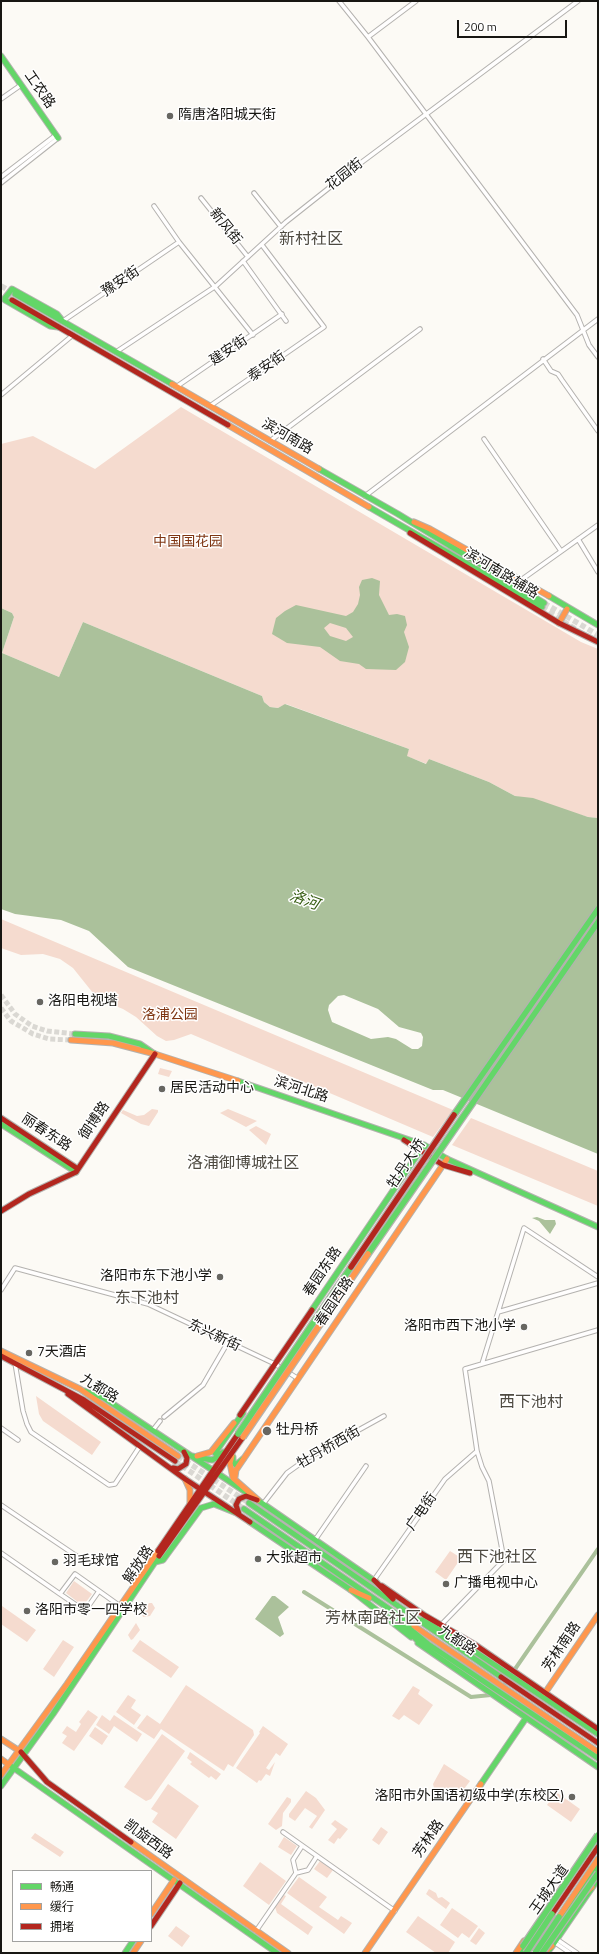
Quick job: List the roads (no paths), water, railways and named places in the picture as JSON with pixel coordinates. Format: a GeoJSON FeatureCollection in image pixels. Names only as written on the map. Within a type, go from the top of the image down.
{"type":"FeatureCollection","features":[{"type":"Feature","properties":{"kind":"main road","name":"工农路"},"geometry":{"type":"LineString","coordinates":[[1,56],[20,86]]}},
{"type":"Feature","properties":{"kind":"main road","name":"工农路"},"geometry":{"type":"LineString","coordinates":[[1,60],[56,137]]}},
{"type":"Feature","properties":{"kind":"main road","name":"滨河南路"},"geometry":{"type":"LineString","coordinates":[[10,290],[63,322],[398,514],[543,605],[395,522],[73,335],[5,298],[10,290]]}},
{"type":"Feature","properties":{"kind":"main road"},"geometry":{"type":"LineString","coordinates":[[63,322],[73,335]]}},
{"type":"Feature","properties":{"kind":"main road"},"geometry":{"type":"LineString","coordinates":[[242,434],[246,427]]}},
{"type":"Feature","properties":{"kind":"main road","name":"滨河南路辅路"},"geometry":{"type":"LineString","coordinates":[[398,514],[430,529],[598,625]]}},
{"type":"Feature","properties":{"kind":"main road","name":"滨河南路辅路"},"geometry":{"type":"LineString","coordinates":[[395,522],[423,542],[559,623],[598,642]]}},
{"type":"Feature","properties":{"kind":"main road"},"geometry":{"type":"LineString","coordinates":[[559,623],[568,609]]}},
{"type":"Feature","properties":{"kind":"main road","name":"牡丹大桥"},"geometry":{"type":"LineString","coordinates":[[241,1436],[465,1099],[598,909]]}},
{"type":"Feature","properties":{"kind":"main road","name":"牡丹大桥"},"geometry":{"type":"LineString","coordinates":[[241,1436],[598,922]]}},
{"type":"Feature","properties":{"kind":"main road","name":"滨河北路"},"geometry":{"type":"LineString","coordinates":[[76,1034],[108,1036],[134,1042],[140,1044],[155,1054]]}},
{"type":"Feature","properties":{"kind":"main road","name":"滨河北路"},"geometry":{"type":"LineString","coordinates":[[71,1040],[113,1043],[155,1054],[393,1133],[488,1178],[598,1227]]}},
{"type":"Feature","properties":{"kind":"main road","name":"御博路"},"geometry":{"type":"LineString","coordinates":[[77,1170],[155,1054]]}},
{"type":"Feature","properties":{"kind":"main road","name":"丽春东路"},"geometry":{"type":"LineString","coordinates":[[1,1118],[77,1170]]}},
{"type":"Feature","properties":{"kind":"main road","name":"丽春东路"},"geometry":{"type":"LineString","coordinates":[[1,1124],[77,1170]]}},
{"type":"Feature","properties":{"kind":"main road","name":"滨河北路"},"geometry":{"type":"LineString","coordinates":[[422,1147],[443,1165],[488,1178]]}},
{"type":"Feature","properties":{"kind":"main road","name":"春园东路"},"geometry":{"type":"LineString","coordinates":[[243,1413],[422,1147]]}},
{"type":"Feature","properties":{"kind":"main road","name":"春园西路"},"geometry":{"type":"LineString","coordinates":[[238,1484],[234,1474],[243,1459],[447,1159]]}},
{"type":"Feature","properties":{"kind":"main road"},"geometry":{"type":"LineString","coordinates":[[1,1211],[29,1194],[77,1170]]}},
{"type":"Feature","properties":{"kind":"main road","name":"九都路"},"geometry":{"type":"LineString","coordinates":[[1,1351],[80,1389],[177,1459],[84,1400],[1,1356]]}},
{"type":"Feature","properties":{"kind":"main road"},"geometry":{"type":"LineString","coordinates":[[60,1387],[94,1414],[185,1479],[351,1590],[380,1603],[428,1644],[597,1756]]}},
{"type":"Feature","properties":{"kind":"main road"},"geometry":{"type":"LineString","coordinates":[[80,1389],[104,1398],[153,1430],[374,1580],[402,1609],[440,1627],[598,1734]]}},
{"type":"Feature","properties":{"kind":"main road"},"geometry":{"type":"LineString","coordinates":[[226,1451],[220,1455],[215,1453],[243,1413]]}},
{"type":"Feature","properties":{"kind":"main road"},"geometry":{"type":"LineString","coordinates":[[192,1456],[208,1454],[211,1452],[243,1413]]}},
{"type":"Feature","properties":{"kind":"main road","name":"解放路"},"geometry":{"type":"LineString","coordinates":[[215,1472],[226,1451],[241,1436]]}},
{"type":"Feature","properties":{"kind":"main road","name":"解放路"},"geometry":{"type":"LineString","coordinates":[[1,1775],[24,1754],[68,1692],[202,1490],[215,1472],[233,1452],[241,1436]]}},
{"type":"Feature","properties":{"kind":"main road"},"geometry":{"type":"LineString","coordinates":[[170,1468],[178,1469],[186,1464],[187,1458],[182,1450]]}},
{"type":"Feature","properties":{"kind":"main road"},"geometry":{"type":"LineString","coordinates":[[192,1456],[212,1460],[219,1458],[226,1451]]}},
{"type":"Feature","properties":{"kind":"main road"},"geometry":{"type":"LineString","coordinates":[[233,1452],[234,1464],[238,1464],[243,1459]]}},
{"type":"Feature","properties":{"kind":"main road"},"geometry":{"type":"LineString","coordinates":[[233,1452],[230,1463],[230,1472],[238,1484],[261,1502]]}},
{"type":"Feature","properties":{"kind":"main road"},"geometry":{"type":"LineString","coordinates":[[185,1479],[190,1490],[190,1504]]}},
{"type":"Feature","properties":{"kind":"main road","name":"解放路"},"geometry":{"type":"LineString","coordinates":[[1,1786],[18,1750],[67,1684],[190,1504],[202,1490]]}},
{"type":"Feature","properties":{"kind":"main road"},"geometry":{"type":"LineString","coordinates":[[236,1513],[236,1505],[239,1499],[246,1496],[261,1502]]}},
{"type":"Feature","properties":{"kind":"main road","name":"九都路"},"geometry":{"type":"LineString","coordinates":[[249,1503],[598,1743]]}},
{"type":"Feature","properties":{"kind":"main road"},"geometry":{"type":"LineString","coordinates":[[155,1562],[163,1560],[201,1508],[214,1504],[236,1513]]}},
{"type":"Feature","properties":{"kind":"main road","name":"九都路"},"geometry":{"type":"LineString","coordinates":[[244,1509],[508,1691],[597,1756]]}},
{"type":"Feature","properties":{"kind":"main road","name":"九都路"},"geometry":{"type":"LineString","coordinates":[[374,1580],[440,1627],[474,1644],[598,1729]]}},
{"type":"Feature","properties":{"kind":"main road","name":"九都路"},"geometry":{"type":"LineString","coordinates":[[351,1590],[422,1645],[485,1690],[598,1766]]}},
{"type":"Feature","properties":{"kind":"main road"},"geometry":{"type":"LineString","coordinates":[[380,1603],[422,1645]]}},
{"type":"Feature","properties":{"kind":"main road","name":"芳林南路"},"geometry":{"type":"LineString","coordinates":[[547,1694],[598,1615]]}},
{"type":"Feature","properties":{"kind":"main road","name":"芳林南路"},"geometry":{"type":"LineString","coordinates":[[547,1694],[598,1622]]}},
{"type":"Feature","properties":{"kind":"main road","name":"芳林路"},"geometry":{"type":"LineString","coordinates":[[366,1953],[527,1719]]}},
{"type":"Feature","properties":{"kind":"main road","name":"凯旋西路"},"geometry":{"type":"LineString","coordinates":[[1,1739],[24,1754],[47,1782],[57,1790],[182,1880],[288,1953]]}},
{"type":"Feature","properties":{"kind":"main road","name":"凯旋西路"},"geometry":{"type":"LineString","coordinates":[[1,1760],[270,1951],[276,1953]]}},
{"type":"Feature","properties":{"kind":"main road"},"geometry":{"type":"LineString","coordinates":[[516,1953],[537,1926],[598,1834]]}},
{"type":"Feature","properties":{"kind":"main road"},"geometry":{"type":"LineString","coordinates":[[520,1953],[598,1834]]}},
{"type":"Feature","properties":{"kind":"main road","name":"王城大道"},"geometry":{"type":"LineString","coordinates":[[520,1953],[537,1926],[598,1842]]}},
{"type":"Feature","properties":{"kind":"main road","name":"王城大道"},"geometry":{"type":"LineString","coordinates":[[526,1953],[598,1847]]}},
{"type":"Feature","properties":{"kind":"main road","name":"王城大道"},"geometry":{"type":"LineString","coordinates":[[535,1953],[598,1859]]}},
{"type":"Feature","properties":{"kind":"main road","name":"王城大道"},"geometry":{"type":"LineString","coordinates":[[541,1953],[565,1914],[598,1866]]}},
{"type":"Feature","properties":{"kind":"main road"},"geometry":{"type":"LineString","coordinates":[[541,1953],[598,1873]]}},
{"type":"Feature","properties":{"kind":"main road"},"geometry":{"type":"LineString","coordinates":[[152,1924],[176,1883],[177,1876]]}},
{"type":"Feature","properties":{"kind":"main road"},"geometry":{"type":"LineString","coordinates":[[547,1953],[598,1879]]}},
{"type":"Feature","properties":{"kind":"main road"},"geometry":{"type":"LineString","coordinates":[[152,1913],[176,1883],[182,1880]]}},
{"type":"Feature","properties":{"kind":"main road"},"geometry":{"type":"LineString","coordinates":[[572,1904],[592,1888]]}},
{"type":"Feature","properties":{"kind":"main road"},"geometry":{"type":"LineString","coordinates":[[541,1953],[555,1941],[565,1914]]}},
{"type":"Feature","properties":{"kind":"main road"},"geometry":{"type":"LineString","coordinates":[[125,1953],[132,1942]]}},
{"type":"Feature","properties":{"kind":"main road"},"geometry":{"type":"LineString","coordinates":[[133,1953],[140,1942]]}},
{"type":"Feature","properties":{"kind":"street"},"geometry":{"type":"LineString","coordinates":[[339,1],[368,37],[577,315],[589,345],[598,357]]}},
{"type":"Feature","properties":{"kind":"street"},"geometry":{"type":"LineString","coordinates":[[368,37],[416,1]]}},
{"type":"Feature","properties":{"kind":"street","name":"花园街"},"geometry":{"type":"LineString","coordinates":[[115,352],[216,286],[281,226],[358,165],[578,1]]}},
{"type":"Feature","properties":{"kind":"street"},"geometry":{"type":"LineString","coordinates":[[1,99],[20,86]]}},
{"type":"Feature","properties":{"kind":"street"},"geometry":{"type":"LineString","coordinates":[[1,178],[56,137]]}},
{"type":"Feature","properties":{"kind":"street"},"geometry":{"type":"LineString","coordinates":[[1,182],[56,137]]}},
{"type":"Feature","properties":{"kind":"street"},"geometry":{"type":"LineString","coordinates":[[254,193],[281,226]]}},
{"type":"Feature","properties":{"kind":"street","name":"新风街"},"geometry":{"type":"LineString","coordinates":[[201,198],[248,257]]}},
{"type":"Feature","properties":{"kind":"street"},"geometry":{"type":"LineString","coordinates":[[154,206],[179,242],[216,286],[253,335]]}},
{"type":"Feature","properties":{"kind":"street","name":"豫安街"},"geometry":{"type":"LineString","coordinates":[[63,322],[179,242]]}},
{"type":"Feature","properties":{"kind":"street","name":"泰安街"},"geometry":{"type":"LineString","coordinates":[[210,406],[324,327],[262,244]]}},
{"type":"Feature","properties":{"kind":"street"},"geometry":{"type":"LineString","coordinates":[[243,261],[286,321]]}},
{"type":"Feature","properties":{"kind":"street","name":"建安街"},"geometry":{"type":"LineString","coordinates":[[176,387],[282,314]]}},
{"type":"Feature","properties":{"kind":"street"},"geometry":{"type":"LineString","coordinates":[[365,496],[598,318]]}},
{"type":"Feature","properties":{"kind":"street"},"geometry":{"type":"LineString","coordinates":[[270,441],[420,329]]}},
{"type":"Feature","properties":{"kind":"street"},"geometry":{"type":"LineString","coordinates":[[1,395],[73,335]]}},
{"type":"Feature","properties":{"kind":"street"},"geometry":{"type":"LineString","coordinates":[[543,359],[551,371],[558,374],[598,431]]}},
{"type":"Feature","properties":{"kind":"street"},"geometry":{"type":"LineString","coordinates":[[484,439],[561,551]]}},
{"type":"Feature","properties":{"kind":"street"},"geometry":{"type":"LineString","coordinates":[[521,580],[598,525]]}},
{"type":"Feature","properties":{"kind":"street"},"geometry":{"type":"LineString","coordinates":[[578,539],[598,572]]}},
{"type":"Feature","properties":{"kind":"street"},"geometry":{"type":"LineString","coordinates":[[482,1364],[524,1228],[598,1277]]}},
{"type":"Feature","properties":{"kind":"street","name":"东兴新街"},"geometry":{"type":"LineString","coordinates":[[1,1290],[15,1268],[148,1304],[275,1364],[297,1378]]}},
{"type":"Feature","properties":{"kind":"street"},"geometry":{"type":"LineString","coordinates":[[498,1312],[598,1283]]}},
{"type":"Feature","properties":{"kind":"street"},"geometry":{"type":"LineString","coordinates":[[440,1627],[504,1560],[489,1481],[482,1467],[477,1451],[465,1369],[598,1330]]}},
{"type":"Feature","properties":{"kind":"street"},"geometry":{"type":"LineString","coordinates":[[164,1417],[203,1385],[228,1342]]}},
{"type":"Feature","properties":{"kind":"street"},"geometry":{"type":"LineString","coordinates":[[15,1363],[26,1424],[31,1432],[109,1485],[115,1484],[140,1446]]}},
{"type":"Feature","properties":{"kind":"street","name":"牡丹桥西街"},"geometry":{"type":"LineString","coordinates":[[261,1502],[288,1473],[308,1458],[384,1416]]}},
{"type":"Feature","properties":{"kind":"street"},"geometry":{"type":"LineString","coordinates":[[153,1430],[160,1421]]}},
{"type":"Feature","properties":{"kind":"street"},"geometry":{"type":"LineString","coordinates":[[1,1428],[18,1440]]}},
{"type":"Feature","properties":{"kind":"street","name":"广电街"},"geometry":{"type":"LineString","coordinates":[[374,1580],[445,1479],[477,1451]]}},
{"type":"Feature","properties":{"kind":"street"},"geometry":{"type":"LineString","coordinates":[[315,1540],[366,1466]]}},
{"type":"Feature","properties":{"kind":"street"},"geometry":{"type":"LineString","coordinates":[[1,1505],[84,1561]]}},
{"type":"Feature","properties":{"kind":"street"},"geometry":{"type":"LineString","coordinates":[[1,1553],[85,1611],[99,1591]]}},
{"type":"Feature","properties":{"kind":"street"},"geometry":{"type":"LineString","coordinates":[[60,1594],[75,1574],[120,1606]]}},
{"type":"Feature","properties":{"kind":"street"},"geometry":{"type":"LineString","coordinates":[[283,1832],[395,1911]]}},
{"type":"Feature","properties":{"kind":"street"},"geometry":{"type":"LineString","coordinates":[[296,1873],[293,1860],[302,1846]]}},
{"type":"Feature","properties":{"kind":"street"},"geometry":{"type":"LineString","coordinates":[[256,1930],[296,1873],[308,1870],[317,1856]]}},
{"type":"Feature","properties":{"kind":"street"},"geometry":{"type":"LineString","coordinates":[[537,1926],[570,1953]]}},
{"type":"Feature","properties":{"kind":"street"},"geometry":{"type":"LineString","coordinates":[[555,1941],[577,1953]]}},
{"type":"Feature","properties":{"kind":"street"},"geometry":{"type":"LineString","coordinates":[[270,1951],[275,1944]]}},
{"type":"Feature","properties":{"kind":"water"},"geometry":{"type":"Polygon","coordinates":[[[372,578],[380,581],[379,595],[389,615],[397,614],[405,616],[407,625],[404,632],[409,647],[405,662],[396,670],[366,669],[359,664],[340,661],[320,647],[287,643],[272,634],[276,618],[296,605],[346,616],[353,612],[358,604],[360,595],[359,587],[362,580],[372,578]],[[330,623],[324,628],[330,636],[346,641],[353,637],[346,628],[330,623]]]}},
{"type":"Feature","properties":{"kind":"water","name":"洛河"},"geometry":{"type":"Polygon","coordinates":[[[1,608],[12,613],[14,617],[2,653],[59,677],[83,622],[262,696],[264,702],[270,707],[278,708],[285,704],[409,749],[407,756],[426,764],[429,759],[489,782],[515,796],[533,798],[588,817],[598,818],[598,1154],[443,1090],[433,1090],[128,967],[89,931],[61,920],[15,914],[1,909],[1,608]],[[344,995],[338,996],[329,1005],[328,1010],[332,1022],[371,1039],[388,1037],[396,1039],[412,1049],[418,1049],[422,1046],[423,1037],[421,1033],[399,1027],[378,1009],[344,995]]]}},
{"type":"Feature","properties":{"kind":"water"},"geometry":{"type":"Polygon","coordinates":[[[537,1217],[545,1220],[555,1220],[556,1224],[550,1234],[539,1221],[532,1218],[537,1217]]]}},
{"type":"Feature","properties":{"kind":"water"},"geometry":{"type":"Polygon","coordinates":[[[272,1596],[275,1596],[289,1607],[278,1617],[284,1634],[280,1637],[255,1619],[272,1596]]]}},
{"type":"Feature","properties":{"kind":"waterway"},"geometry":{"type":"LineString","coordinates":[[513,1672],[598,1549]]}},
{"type":"Feature","properties":{"kind":"waterway"},"geometry":{"type":"LineString","coordinates":[[304,1592],[471,1697],[491,1695],[502,1688],[508,1679]]}},
{"type":"Feature","properties":{"kind":"tunnel"},"geometry":{"type":"LineString","coordinates":[[1,286],[15,294]]}},
{"type":"Feature","properties":{"kind":"tunnel"},"geometry":{"type":"LineString","coordinates":[[544,603],[598,635]]}},
{"type":"Feature","properties":{"kind":"tunnel"},"geometry":{"type":"LineString","coordinates":[[542,607],[578,631]]}},
{"type":"Feature","properties":{"kind":"tunnel"},"geometry":{"type":"LineString","coordinates":[[1,995],[15,1014],[32,1026],[47,1031],[75,1034]]}},
{"type":"Feature","properties":{"kind":"tunnel"},"geometry":{"type":"LineString","coordinates":[[1,1008],[11,1021],[33,1034],[49,1039],[71,1040]]}},
{"type":"Feature","properties":{"kind":"tunnel"},"geometry":{"type":"LineString","coordinates":[[178,1456],[249,1503]]}},
{"type":"Feature","properties":{"kind":"tunnel"},"geometry":{"type":"LineString","coordinates":[[175,1461],[244,1509]]}},
{"type":"Feature","properties":{"kind":"place","name":"隋唐洛阳城天街"},"geometry":{"type":"Point","coordinates":[170,116]}},
{"type":"Feature","properties":{"kind":"place","name":"洛阳电视塔"},"geometry":{"type":"Point","coordinates":[40,1002]}},
{"type":"Feature","properties":{"kind":"place","name":"居民活动中心"},"geometry":{"type":"Point","coordinates":[162,1089]}},
{"type":"Feature","properties":{"kind":"place","name":"洛阳市东下池小学"},"geometry":{"type":"Point","coordinates":[220,1277]}},
{"type":"Feature","properties":{"kind":"place","name":"洛阳市西下池小学"},"geometry":{"type":"Point","coordinates":[524,1327]}},
{"type":"Feature","properties":{"kind":"place","name":"7天酒店"},"geometry":{"type":"Point","coordinates":[29,1353]}},
{"type":"Feature","properties":{"kind":"place","name":"牡丹桥"},"geometry":{"type":"Point","coordinates":[267,1431]}},
{"type":"Feature","properties":{"kind":"place","name":"大张超市"},"geometry":{"type":"Point","coordinates":[258,1559]}},
{"type":"Feature","properties":{"kind":"place","name":"羽毛球馆"},"geometry":{"type":"Point","coordinates":[55,1562]}},
{"type":"Feature","properties":{"kind":"place","name":"广播电视中心"},"geometry":{"type":"Point","coordinates":[446,1584]}},
{"type":"Feature","properties":{"kind":"place","name":"洛阳市零一四学校"},"geometry":{"type":"Point","coordinates":[27,1611]}},
{"type":"Feature","properties":{"kind":"place","name":"洛阳市外国语初级中学(东校区)"},"geometry":{"type":"Point","coordinates":[572,1797]}},
{"type":"Feature","properties":{"kind":"district","name":"新村社区"},"geometry":{"type":"Point","coordinates":[311,240]}},
{"type":"Feature","properties":{"kind":"district","name":"洛浦御博城社区"},"geometry":{"type":"Point","coordinates":[243,1164]}},
{"type":"Feature","properties":{"kind":"district","name":"东下池村"},"geometry":{"type":"Point","coordinates":[147,1299]}},
{"type":"Feature","properties":{"kind":"district","name":"西下池村"},"geometry":{"type":"Point","coordinates":[531,1403]}},
{"type":"Feature","properties":{"kind":"district","name":"西下池社区"},"geometry":{"type":"Point","coordinates":[497,1558]}},
{"type":"Feature","properties":{"kind":"district","name":"芳林南路社区"},"geometry":{"type":"Point","coordinates":[373,1619]}},
{"type":"Feature","properties":{"kind":"park label","name":"中国国花园"},"geometry":{"type":"Point","coordinates":[188,543]}},
{"type":"Feature","properties":{"kind":"park label","name":"洛浦公园"},"geometry":{"type":"Point","coordinates":[170,1016]}}]}
